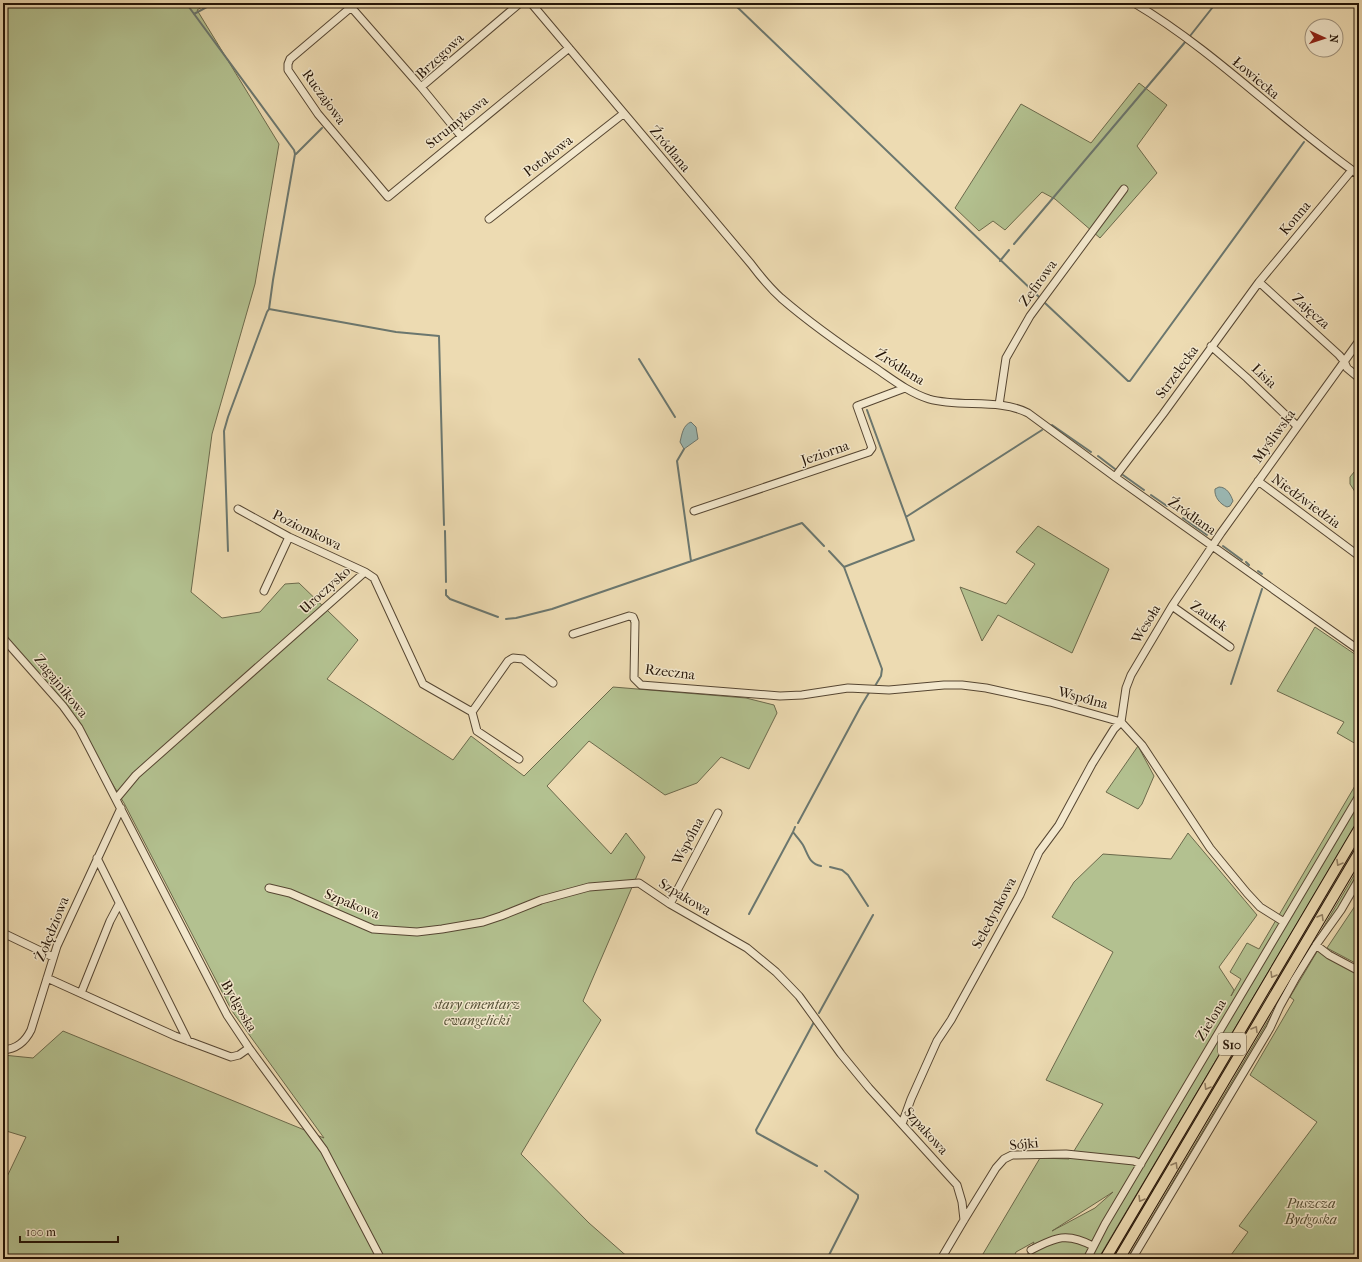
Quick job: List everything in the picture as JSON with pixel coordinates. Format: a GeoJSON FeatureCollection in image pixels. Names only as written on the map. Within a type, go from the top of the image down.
{"type":"FeatureCollection","features":[{"type":"Feature","properties":{"kind":"highway","name":"S10"},"geometry":{"type":"LineString","coordinates":[[1105,1259],[1359,830]]}},
{"type":"Feature","properties":{"kind":"highway","name":"S10"},"geometry":{"type":"LineString","coordinates":[[1119,1259],[1359,853]]}},
{"type":"Feature","properties":{"kind":"street","name":"Brzegowa"},"geometry":{"type":"LineString","coordinates":[[460,136],[421,87],[520,3]]}},
{"type":"Feature","properties":{"kind":"street","name":"Źródlana"},"geometry":{"type":"LineString","coordinates":[[531,3],[623,114],[780,298],[842,345],[905,388],[920,396],[948,402],[999,405],[1016,408],[1028,413],[1115,478],[1359,650]]}},
{"type":"Feature","properties":{"kind":"street","name":"Łowiecka"},"geometry":{"type":"LineString","coordinates":[[1134,3],[1185,36],[1309,138],[1359,176]]}},
{"type":"Feature","properties":{"kind":"street"},"geometry":{"type":"LineString","coordinates":[[354,5],[421,87]]}},
{"type":"Feature","properties":{"kind":"street","name":"Ruczajowa"},"geometry":{"type":"LineString","coordinates":[[354,5],[290,59],[288,70],[318,114],[367,172]]}},
{"type":"Feature","properties":{"kind":"street","name":"Strumykowa"},"geometry":{"type":"LineString","coordinates":[[367,172],[388,196],[569,48]]}},
{"type":"Feature","properties":{"kind":"street","name":"Potokowa"},"geometry":{"type":"LineString","coordinates":[[489,219],[623,114]]}},
{"type":"Feature","properties":{"kind":"street","name":"Konna"},"geometry":{"type":"LineString","coordinates":[[1259,282],[1352,170]]}},
{"type":"Feature","properties":{"kind":"street","name":"Zefirowa"},"geometry":{"type":"LineString","coordinates":[[999,405],[1006,358],[1030,316],[1124,189]]}},
{"type":"Feature","properties":{"kind":"street","name":"Strzelecka"},"geometry":{"type":"LineString","coordinates":[[1115,478],[1259,282]]}},
{"type":"Feature","properties":{"kind":"street","name":"Zajęcza"},"geometry":{"type":"LineString","coordinates":[[1259,282],[1322,339],[1344,361],[1347,368],[1359,378]]}},
{"type":"Feature","properties":{"kind":"street","name":"Myśliwska"},"geometry":{"type":"LineString","coordinates":[[1212,546],[1359,341]]}},
{"type":"Feature","properties":{"kind":"street","name":"Lisia"},"geometry":{"type":"LineString","coordinates":[[1211,346],[1248,378],[1297,426]]}},
{"type":"Feature","properties":{"kind":"street","name":"Jeziorna"},"geometry":{"type":"LineString","coordinates":[[694,511],[869,452],[872,448],[857,406],[905,388]]}},
{"type":"Feature","properties":{"kind":"street","name":"Niedźwiedzia"},"geometry":{"type":"LineString","coordinates":[[1258,481],[1359,556]]}},
{"type":"Feature","properties":{"kind":"street","name":"Poziomkowa"},"geometry":{"type":"LineString","coordinates":[[238,509],[289,537],[365,572]]}},
{"type":"Feature","properties":{"kind":"street"},"geometry":{"type":"LineString","coordinates":[[264,591],[289,537]]}},
{"type":"Feature","properties":{"kind":"street","name":"Wesoła"},"geometry":{"type":"LineString","coordinates":[[1121,722],[1126,688],[1131,675],[1172,606],[1212,546]]}},
{"type":"Feature","properties":{"kind":"street","name":"Uroczysko"},"geometry":{"type":"LineString","coordinates":[[116,799],[136,775],[365,572],[374,578],[423,684],[472,712]]}},
{"type":"Feature","properties":{"kind":"street","name":"Zaułek"},"geometry":{"type":"LineString","coordinates":[[1172,606],[1230,647]]}},
{"type":"Feature","properties":{"kind":"street","name":"Rzeczna"},"geometry":{"type":"LineString","coordinates":[[573,634],[629,616],[633,617],[635,622],[634,678],[641,685],[780,696]]}},
{"type":"Feature","properties":{"kind":"street","name":"Zagajnikowa"},"geometry":{"type":"LineString","coordinates":[[3,638],[63,706],[79,728],[94,754]]}},
{"type":"Feature","properties":{"kind":"street"},"geometry":{"type":"LineString","coordinates":[[518,758],[477,731],[472,712],[508,661],[513,658],[523,659],[553,683]]}},
{"type":"Feature","properties":{"kind":"street","name":"Wspólna"},"geometry":{"type":"LineString","coordinates":[[780,696],[802,695],[848,688],[888,690],[944,685],[962,685],[986,688],[1050,702],[1121,722],[1142,745],[1210,848],[1247,894],[1260,907],[1284,922]]}},
{"type":"Feature","properties":{"kind":"street","name":"Seledynkowa"},"geometry":{"type":"LineString","coordinates":[[902,1124],[911,1099],[937,1042],[951,1020],[1020,895],[1039,852],[1059,825],[1092,764],[1114,729],[1121,722]]}},
{"type":"Feature","properties":{"kind":"street","name":"Bydgoska"},"geometry":{"type":"LineString","coordinates":[[94,754],[227,1015],[249,1048],[324,1150],[381,1259]]}},
{"type":"Feature","properties":{"kind":"street","name":"Zielona"},"geometry":{"type":"LineString","coordinates":[[1087,1259],[1141,1164],[1359,796]]}},
{"type":"Feature","properties":{"kind":"street","name":"Żołędziowa"},"geometry":{"type":"LineString","coordinates":[[3,1050],[15,1047],[24,1040],[28,1036],[34,1024],[53,956],[121,808]]}},
{"type":"Feature","properties":{"kind":"street","name":"Wspólna"},"geometry":{"type":"LineString","coordinates":[[670,904],[718,813]]}},
{"type":"Feature","properties":{"kind":"street"},"geometry":{"type":"LineString","coordinates":[[97,858],[188,1041]]}},
{"type":"Feature","properties":{"kind":"street"},"geometry":{"type":"LineString","coordinates":[[1132,1259],[1270,1028],[1280,1006],[1359,879]]}},
{"type":"Feature","properties":{"kind":"street","name":"Szpakowa"},"geometry":{"type":"LineString","coordinates":[[269,888],[290,893],[373,929],[417,932],[483,922],[541,900],[589,887],[639,884],[670,904],[747,948],[776,972],[799,996],[841,1054],[869,1088],[957,1186],[962,1202],[964,1220]]}},
{"type":"Feature","properties":{"kind":"street"},"geometry":{"type":"LineString","coordinates":[[81,993],[110,921],[119,904]]}},
{"type":"Feature","properties":{"kind":"street"},"geometry":{"type":"LineString","coordinates":[[3,933],[53,956]]}},
{"type":"Feature","properties":{"kind":"street"},"geometry":{"type":"LineString","coordinates":[[1316,946],[1329,955],[1359,970]]}},
{"type":"Feature","properties":{"kind":"street"},"geometry":{"type":"LineString","coordinates":[[47,978],[188,1041],[231,1057],[239,1055],[249,1048]]}},
{"type":"Feature","properties":{"kind":"street","name":"Sójki"},"geometry":{"type":"LineString","coordinates":[[941,1259],[996,1168],[1004,1159],[1012,1155],[1066,1154],[1134,1161],[1141,1164]]}},
{"type":"Feature","properties":{"kind":"street"},"geometry":{"type":"LineString","coordinates":[[1031,1250],[1057,1238],[1066,1237],[1074,1238],[1094,1246]]}},
{"type":"Feature","properties":{"kind":"green space","name":"stary cmentarz ewangelicki"},"geometry":{"type":"Polygon","coordinates":[[[3,3],[209,3],[197,10],[279,144],[255,284],[212,434],[191,592],[222,618],[260,612],[285,584],[299,583],[358,640],[327,679],[453,760],[471,736],[524,776],[613,687],[746,698],[774,705],[777,713],[749,769],[721,757],[697,783],[665,795],[589,741],[547,786],[611,854],[626,833],[645,857],[583,1001],[601,1020],[521,1154],[589,1223],[630,1259],[3,1259],[3,1185],[26,1137],[3,1130],[3,1055],[33,1058],[63,1031],[324,1138],[232,1011],[124,803],[58,694],[3,637],[3,3]]]}},
{"type":"Feature","properties":{"kind":"green space"},"geometry":{"type":"Polygon","coordinates":[[[1139,83],[1167,105],[1137,146],[1157,173],[1100,238],[1055,199],[1042,192],[1005,230],[993,221],[979,231],[955,208],[1021,104],[1091,143],[1139,83]]]}},
{"type":"Feature","properties":{"kind":"green space"},"geometry":{"type":"Polygon","coordinates":[[[1359,466],[1359,498],[1350,484],[1350,477],[1359,466]]]}},
{"type":"Feature","properties":{"kind":"green space"},"geometry":{"type":"Polygon","coordinates":[[[1038,526],[1109,569],[1072,653],[998,615],[982,641],[960,587],[1006,604],[1035,564],[1016,552],[1038,526]]]}},
{"type":"Feature","properties":{"kind":"green space"},"geometry":{"type":"Polygon","coordinates":[[[1315,627],[1359,657],[1359,743],[1356,744],[1337,733],[1344,722],[1277,691],[1315,627]]]}},
{"type":"Feature","properties":{"kind":"green space"},"geometry":{"type":"Polygon","coordinates":[[[1138,746],[1154,776],[1142,804],[1138,809],[1106,792],[1138,746]]]}},
{"type":"Feature","properties":{"kind":"green space"},"geometry":{"type":"Polygon","coordinates":[[[1359,779],[1359,819],[1098,1259],[1025,1259],[1034,1242],[1016,1252],[1013,1259],[980,1259],[1040,1158],[1069,1159],[1103,1104],[1046,1080],[1113,952],[1052,917],[1074,882],[1103,854],[1171,859],[1188,833],[1257,915],[1219,967],[1234,990],[1231,996],[1241,979],[1230,972],[1247,943],[1259,949],[1359,779]],[[1113,1192],[1052,1231],[1095,1208],[1113,1192]]]}},
{"type":"Feature","properties":{"kind":"green space"},"geometry":{"type":"Polygon","coordinates":[[[1359,867],[1359,875],[1130,1259],[1127,1259],[1359,867]]]}},
{"type":"Feature","properties":{"kind":"green space"},"geometry":{"type":"Polygon","coordinates":[[[1359,900],[1359,965],[1327,948],[1359,900]]]}},
{"type":"Feature","properties":{"kind":"green space","name":"Puszcza Bydgoska"},"geometry":{"type":"Polygon","coordinates":[[[1318,950],[1359,974],[1359,1259],[1228,1259],[1248,1232],[1239,1226],[1317,1122],[1250,1075],[1294,1000],[1290,997],[1318,950]]]}},
{"type":"Feature","properties":{"kind":"water"},"geometry":{"type":"Polygon","coordinates":[[[691,422],[696,427],[698,439],[684,449],[680,442],[681,436],[686,425],[691,422]]]}},
{"type":"Feature","properties":{"kind":"water"},"geometry":{"type":"Polygon","coordinates":[[[1219,487],[1224,488],[1230,494],[1233,501],[1230,506],[1224,506],[1217,497],[1215,489],[1219,487]]]}},
{"type":"Feature","properties":{"kind":"waterway"},"geometry":{"type":"LineString","coordinates":[[186,3],[294,150],[295,154],[269,309],[396,332],[439,336],[444,525]]}},
{"type":"Feature","properties":{"kind":"waterway"},"geometry":{"type":"LineString","coordinates":[[194,14],[214,3]]}},
{"type":"Feature","properties":{"kind":"waterway"},"geometry":{"type":"LineString","coordinates":[[733,3],[1039,297]]}},
{"type":"Feature","properties":{"kind":"waterway"},"geometry":{"type":"LineString","coordinates":[[1190,36],[1216,3]]}},
{"type":"Feature","properties":{"kind":"waterway"},"geometry":{"type":"LineString","coordinates":[[1014,244],[1186,41]]}},
{"type":"Feature","properties":{"kind":"waterway"},"geometry":{"type":"LineString","coordinates":[[296,154],[322,128]]}},
{"type":"Feature","properties":{"kind":"waterway"},"geometry":{"type":"LineString","coordinates":[[1045,303],[1128,381],[1130,381],[1304,142]]}},
{"type":"Feature","properties":{"kind":"waterway"},"geometry":{"type":"LineString","coordinates":[[1000,261],[1009,250]]}},
{"type":"Feature","properties":{"kind":"waterway"},"geometry":{"type":"LineString","coordinates":[[228,551],[224,431],[269,309]]}},
{"type":"Feature","properties":{"kind":"waterway"},"geometry":{"type":"LineString","coordinates":[[639,359],[675,417]]}},
{"type":"Feature","properties":{"kind":"waterway"},"geometry":{"type":"LineString","coordinates":[[867,410],[906,517]]}},
{"type":"Feature","properties":{"kind":"waterway"},"geometry":{"type":"LineString","coordinates":[[1052,425],[1091,452]]}},
{"type":"Feature","properties":{"kind":"waterway"},"geometry":{"type":"LineString","coordinates":[[844,567],[914,540],[906,517],[1042,430]]}},
{"type":"Feature","properties":{"kind":"waterway"},"geometry":{"type":"LineString","coordinates":[[684,449],[677,461],[691,561]]}},
{"type":"Feature","properties":{"kind":"waterway"},"geometry":{"type":"LineString","coordinates":[[1098,456],[1115,469]]}},
{"type":"Feature","properties":{"kind":"waterway"},"geometry":{"type":"LineString","coordinates":[[1123,475],[1144,490]]}},
{"type":"Feature","properties":{"kind":"waterway"},"geometry":{"type":"LineString","coordinates":[[1151,495],[1167,506]]}},
{"type":"Feature","properties":{"kind":"waterway"},"geometry":{"type":"LineString","coordinates":[[1183,518],[1207,535]]}},
{"type":"Feature","properties":{"kind":"waterway"},"geometry":{"type":"LineString","coordinates":[[506,619],[552,609],[802,523],[824,546]]}},
{"type":"Feature","properties":{"kind":"waterway"},"geometry":{"type":"LineString","coordinates":[[445,531],[446,582]]}},
{"type":"Feature","properties":{"kind":"waterway"},"geometry":{"type":"LineString","coordinates":[[1223,546],[1242,560]]}},
{"type":"Feature","properties":{"kind":"waterway"},"geometry":{"type":"LineString","coordinates":[[829,551],[844,567],[882,669],[881,676],[875,686]]}},
{"type":"Feature","properties":{"kind":"waterway"},"geometry":{"type":"LineString","coordinates":[[1246,562],[1249,565]]}},
{"type":"Feature","properties":{"kind":"waterway"},"geometry":{"type":"LineString","coordinates":[[1258,571],[1262,574]]}},
{"type":"Feature","properties":{"kind":"waterway"},"geometry":{"type":"LineString","coordinates":[[1231,684],[1262,589]]}},
{"type":"Feature","properties":{"kind":"waterway"},"geometry":{"type":"LineString","coordinates":[[446,590],[446,595],[450,599],[498,617]]}},
{"type":"Feature","properties":{"kind":"waterway"},"geometry":{"type":"LineString","coordinates":[[798,823],[870,691]]}},
{"type":"Feature","properties":{"kind":"waterway"},"geometry":{"type":"LineString","coordinates":[[795,827],[793,832],[803,845],[809,858],[811,861],[821,866]]}},
{"type":"Feature","properties":{"kind":"waterway"},"geometry":{"type":"LineString","coordinates":[[749,914],[793,832]]}},
{"type":"Feature","properties":{"kind":"waterway"},"geometry":{"type":"LineString","coordinates":[[830,867],[842,870],[848,875],[868,906]]}},
{"type":"Feature","properties":{"kind":"waterway"},"geometry":{"type":"LineString","coordinates":[[819,1013],[873,915]]}},
{"type":"Feature","properties":{"kind":"waterway"},"geometry":{"type":"LineString","coordinates":[[814,1022],[756,1130],[757,1133],[817,1166]]}},
{"type":"Feature","properties":{"kind":"waterway"},"geometry":{"type":"LineString","coordinates":[[825,1171],[858,1195],[858,1198],[827,1259]]}}]}
